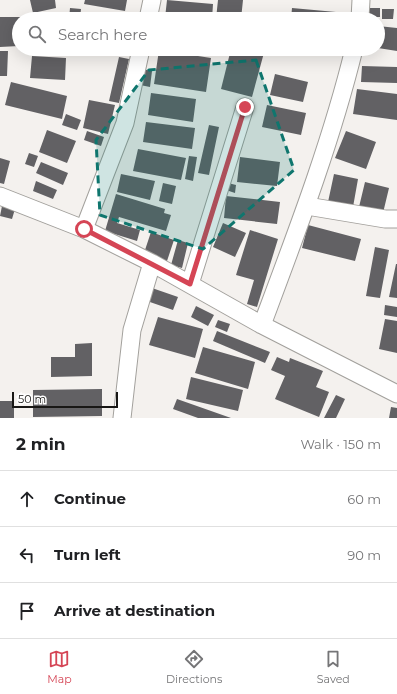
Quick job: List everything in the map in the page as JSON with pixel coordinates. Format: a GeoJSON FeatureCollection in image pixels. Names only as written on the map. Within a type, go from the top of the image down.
{"type":"FeatureCollection","features":[{"type":"Feature","properties":{"kind":"street"},"geometry":{"type":"LineString","coordinates":[[149,12],[152,0]]}},
{"type":"Feature","properties":{"kind":"street"},"geometry":{"type":"LineString","coordinates":[[360,12],[361,0]]}},
{"type":"Feature","properties":{"kind":"street"},"geometry":{"type":"LineString","coordinates":[[84,229],[125,123],[139,56]]}},
{"type":"Feature","properties":{"kind":"street"},"geometry":{"type":"LineString","coordinates":[[262,325],[307,206],[343,97],[352,56]]}},
{"type":"Feature","properties":{"kind":"street"},"geometry":{"type":"LineString","coordinates":[[190,284],[245,107]]}},
{"type":"Feature","properties":{"kind":"street"},"geometry":{"type":"LineString","coordinates":[[0,196],[84,229],[152,263],[262,325],[397,394]]}},
{"type":"Feature","properties":{"kind":"street"},"geometry":{"type":"LineString","coordinates":[[307,206],[385,219],[397,219]]}},
{"type":"Feature","properties":{"kind":"street"},"geometry":{"type":"LineString","coordinates":[[122,418],[132,330],[152,263]]}},
{"type":"Feature","properties":{"kind":"highlighted area"},"geometry":{"type":"Polygon","coordinates":[[[256,60],[294,170],[203,249],[100,215],[96,140],[149,70],[256,60]]]}},
{"type":"Feature","properties":{"kind":"building"},"geometry":{"type":"Polygon","coordinates":[[[30,0],[55,0],[56,8],[33,12],[30,0]]]}},
{"type":"Feature","properties":{"kind":"building"},"geometry":{"type":"Polygon","coordinates":[[[85,0],[127,0],[125,11],[84,4],[85,0]]]}},
{"type":"Feature","properties":{"kind":"building"},"geometry":{"type":"Polygon","coordinates":[[[167,0],[213,4],[212,12],[166,12],[167,0]]]}},
{"type":"Feature","properties":{"kind":"building"},"geometry":{"type":"Polygon","coordinates":[[[218,0],[243,0],[242,12],[217,12],[218,0]]]}},
{"type":"Feature","properties":{"kind":"building"},"geometry":{"type":"Polygon","coordinates":[[[70,8],[81,9],[81,12],[70,12],[70,8]]]}},
{"type":"Feature","properties":{"kind":"building"},"geometry":{"type":"Polygon","coordinates":[[[292,8],[336,12],[292,12],[292,8]]]}},
{"type":"Feature","properties":{"kind":"building"},"geometry":{"type":"Polygon","coordinates":[[[369,8],[380,8],[380,12],[369,12],[369,8]]]}},
{"type":"Feature","properties":{"kind":"building"},"geometry":{"type":"Polygon","coordinates":[[[382,9],[394,9],[393,19],[385,19],[385,12],[382,12],[382,9]]]}},
{"type":"Feature","properties":{"kind":"building"},"geometry":{"type":"Polygon","coordinates":[[[0,17],[12,17],[12,46],[0,47],[0,17]]]}},
{"type":"Feature","properties":{"kind":"building"},"geometry":{"type":"Polygon","coordinates":[[[385,27],[397,28],[397,51],[385,49],[385,27]]]}},
{"type":"Feature","properties":{"kind":"building"},"geometry":{"type":"Polygon","coordinates":[[[0,51],[8,51],[7,76],[0,76],[0,51]]]}},
{"type":"Feature","properties":{"kind":"building"},"geometry":{"type":"Polygon","coordinates":[[[32,56],[66,58],[65,80],[30,78],[32,56]]]}},
{"type":"Feature","properties":{"kind":"building"},"geometry":{"type":"Polygon","coordinates":[[[158,56],[198,56],[211,58],[206,92],[154,84],[158,56]]]}},
{"type":"Feature","properties":{"kind":"building"},"geometry":{"type":"Polygon","coordinates":[[[229,56],[263,56],[252,97],[221,89],[229,56]]]}},
{"type":"Feature","properties":{"kind":"building"},"geometry":{"type":"Polygon","coordinates":[[[119,57],[129,59],[119,103],[109,101],[119,57]]]}},
{"type":"Feature","properties":{"kind":"building"},"geometry":{"type":"Polygon","coordinates":[[[362,66],[397,67],[397,83],[361,82],[362,66]]]}},
{"type":"Feature","properties":{"kind":"building"},"geometry":{"type":"Polygon","coordinates":[[[142,69],[152,71],[150,87],[140,85],[142,69]]]}},
{"type":"Feature","properties":{"kind":"building"},"geometry":{"type":"Polygon","coordinates":[[[275,74],[308,82],[303,102],[270,95],[275,74]]]}},
{"type":"Feature","properties":{"kind":"building"},"geometry":{"type":"Polygon","coordinates":[[[11,82],[67,96],[62,119],[5,105],[11,82]]]}},
{"type":"Feature","properties":{"kind":"building"},"geometry":{"type":"Polygon","coordinates":[[[357,89],[397,94],[397,120],[353,114],[357,89]]]}},
{"type":"Feature","properties":{"kind":"building"},"geometry":{"type":"Polygon","coordinates":[[[151,93],[196,99],[193,122],[148,115],[151,93]]]}},
{"type":"Feature","properties":{"kind":"building"},"geometry":{"type":"Polygon","coordinates":[[[89,100],[115,105],[108,134],[83,128],[89,100]]]}},
{"type":"Feature","properties":{"kind":"building"},"geometry":{"type":"Polygon","coordinates":[[[267,105],[306,113],[301,135],[262,127],[267,105]]]}},
{"type":"Feature","properties":{"kind":"building"},"geometry":{"type":"Polygon","coordinates":[[[66,114],[81,120],[77,130],[62,125],[66,114]]]}},
{"type":"Feature","properties":{"kind":"building"},"geometry":{"type":"Polygon","coordinates":[[[146,122],[195,128],[192,149],[143,142],[146,122]]]}},
{"type":"Feature","properties":{"kind":"building"},"geometry":{"type":"Polygon","coordinates":[[[209,125],[219,127],[209,175],[198,173],[209,125]]]}},
{"type":"Feature","properties":{"kind":"building"},"geometry":{"type":"Polygon","coordinates":[[[47,130],[76,141],[67,163],[39,152],[47,130]]]}},
{"type":"Feature","properties":{"kind":"building"},"geometry":{"type":"Polygon","coordinates":[[[87,131],[104,137],[101,146],[84,140],[87,131]]]}},
{"type":"Feature","properties":{"kind":"building"},"geometry":{"type":"Polygon","coordinates":[[[346,131],[376,142],[366,169],[335,158],[346,131]]]}},
{"type":"Feature","properties":{"kind":"building"},"geometry":{"type":"Polygon","coordinates":[[[138,149],[186,158],[181,180],[133,171],[138,149]]]}},
{"type":"Feature","properties":{"kind":"building"},"geometry":{"type":"Polygon","coordinates":[[[29,153],[38,156],[34,167],[25,164],[29,153]]]}},
{"type":"Feature","properties":{"kind":"building"},"geometry":{"type":"Polygon","coordinates":[[[189,156],[197,157],[193,181],[185,179],[189,156]]]}},
{"type":"Feature","properties":{"kind":"building"},"geometry":{"type":"Polygon","coordinates":[[[240,157],[280,162],[277,186],[237,182],[240,157]]]}},
{"type":"Feature","properties":{"kind":"building"},"geometry":{"type":"Polygon","coordinates":[[[0,158],[10,161],[4,184],[0,183],[0,158]]]}},
{"type":"Feature","properties":{"kind":"building"},"geometry":{"type":"Polygon","coordinates":[[[41,162],[68,173],[63,185],[36,173],[41,162]]]}},
{"type":"Feature","properties":{"kind":"building"},"geometry":{"type":"Polygon","coordinates":[[[121,174],[155,181],[150,200],[117,192],[121,174]]]}},
{"type":"Feature","properties":{"kind":"building"},"geometry":{"type":"Polygon","coordinates":[[[334,174],[358,179],[353,207],[328,202],[334,174]]]}},
{"type":"Feature","properties":{"kind":"building"},"geometry":{"type":"Polygon","coordinates":[[[36,181],[57,190],[53,199],[33,191],[36,181]]]}},
{"type":"Feature","properties":{"kind":"building"},"geometry":{"type":"Polygon","coordinates":[[[365,182],[389,188],[383,213],[359,207],[365,182]]]}},
{"type":"Feature","properties":{"kind":"building"},"geometry":{"type":"Polygon","coordinates":[[[163,183],[176,186],[172,204],[159,201],[163,183]]]}},
{"type":"Feature","properties":{"kind":"building"},"geometry":{"type":"Polygon","coordinates":[[[228,183],[236,185],[235,193],[226,190],[228,183]]]}},
{"type":"Feature","properties":{"kind":"building"},"geometry":{"type":"Polygon","coordinates":[[[116,194],[165,209],[164,213],[171,215],[166,231],[119,217],[117,223],[140,230],[137,241],[105,231],[116,194]]]}},
{"type":"Feature","properties":{"kind":"building"},"geometry":{"type":"Polygon","coordinates":[[[226,196],[280,202],[277,224],[224,218],[226,196]]]}},
{"type":"Feature","properties":{"kind":"building"},"geometry":{"type":"Polygon","coordinates":[[[2,206],[15,209],[12,219],[0,216],[2,206]]]}},
{"type":"Feature","properties":{"kind":"building"},"geometry":{"type":"Polygon","coordinates":[[[223,223],[246,233],[235,257],[213,247],[223,223]]]}},
{"type":"Feature","properties":{"kind":"building"},"geometry":{"type":"Polygon","coordinates":[[[308,225],[361,239],[355,261],[302,248],[308,225]]]}},
{"type":"Feature","properties":{"kind":"building"},"geometry":{"type":"Polygon","coordinates":[[[250,230],[278,239],[257,307],[247,304],[254,280],[236,275],[250,230]]]}},
{"type":"Feature","properties":{"kind":"building"},"geometry":{"type":"Polygon","coordinates":[[[151,232],[174,240],[166,264],[143,256],[151,232]]]}},
{"type":"Feature","properties":{"kind":"building"},"geometry":{"type":"Polygon","coordinates":[[[178,240],[188,243],[182,268],[171,265],[178,240]]]}},
{"type":"Feature","properties":{"kind":"building"},"geometry":{"type":"Polygon","coordinates":[[[375,247],[389,250],[380,298],[366,296],[375,247]]]}},
{"type":"Feature","properties":{"kind":"building"},"geometry":{"type":"Polygon","coordinates":[[[397,264],[397,298],[389,297],[397,264]]]}},
{"type":"Feature","properties":{"kind":"building"},"geometry":{"type":"Polygon","coordinates":[[[152,288],[178,297],[173,310],[147,301],[152,288]]]}},
{"type":"Feature","properties":{"kind":"building"},"geometry":{"type":"Polygon","coordinates":[[[385,305],[397,307],[397,317],[384,315],[385,305]]]}},
{"type":"Feature","properties":{"kind":"building"},"geometry":{"type":"Polygon","coordinates":[[[196,306],[214,315],[208,326],[191,317],[196,306]]]}},
{"type":"Feature","properties":{"kind":"building"},"geometry":{"type":"Polygon","coordinates":[[[158,317],[203,329],[195,358],[149,345],[158,317]]]}},
{"type":"Feature","properties":{"kind":"building"},"geometry":{"type":"Polygon","coordinates":[[[385,319],[397,321],[397,353],[379,349],[385,319]]]}},
{"type":"Feature","properties":{"kind":"building"},"geometry":{"type":"Polygon","coordinates":[[[218,320],[230,324],[227,332],[215,327],[218,320]]]}},
{"type":"Feature","properties":{"kind":"building"},"geometry":{"type":"Polygon","coordinates":[[[217,331],[270,352],[265,363],[213,341],[217,331]]]}},
{"type":"Feature","properties":{"kind":"building"},"geometry":{"type":"Polygon","coordinates":[[[92,343],[92,376],[51,377],[51,357],[75,357],[75,344],[92,343]]]}},
{"type":"Feature","properties":{"kind":"building"},"geometry":{"type":"Polygon","coordinates":[[[203,347],[255,362],[248,389],[195,373],[203,347]]]}},
{"type":"Feature","properties":{"kind":"building"},"geometry":{"type":"Polygon","coordinates":[[[277,357],[289,362],[290,358],[323,371],[316,387],[329,392],[319,417],[275,399],[285,376],[271,370],[277,357]]]}},
{"type":"Feature","properties":{"kind":"building"},"geometry":{"type":"Polygon","coordinates":[[[191,377],[243,390],[238,411],[186,399],[191,377]]]}},
{"type":"Feature","properties":{"kind":"building"},"geometry":{"type":"Polygon","coordinates":[[[102,389],[102,416],[33,417],[33,390],[102,389]]]}},
{"type":"Feature","properties":{"kind":"building"},"geometry":{"type":"Polygon","coordinates":[[[336,395],[345,399],[336,418],[324,418],[336,395]]]}},
{"type":"Feature","properties":{"kind":"building"},"geometry":{"type":"Polygon","coordinates":[[[177,399],[231,418],[198,418],[173,409],[177,399]]]}},
{"type":"Feature","properties":{"kind":"building"},"geometry":{"type":"Polygon","coordinates":[[[0,401],[14,401],[14,418],[0,418],[0,401]]]}},
{"type":"Feature","properties":{"kind":"building"},"geometry":{"type":"Polygon","coordinates":[[[391,407],[397,408],[397,418],[389,418],[391,407]]]}},
{"type":"Feature","properties":{"kind":"route"},"geometry":{"type":"LineString","coordinates":[[84,229],[190,284],[245,107]]}}]}
